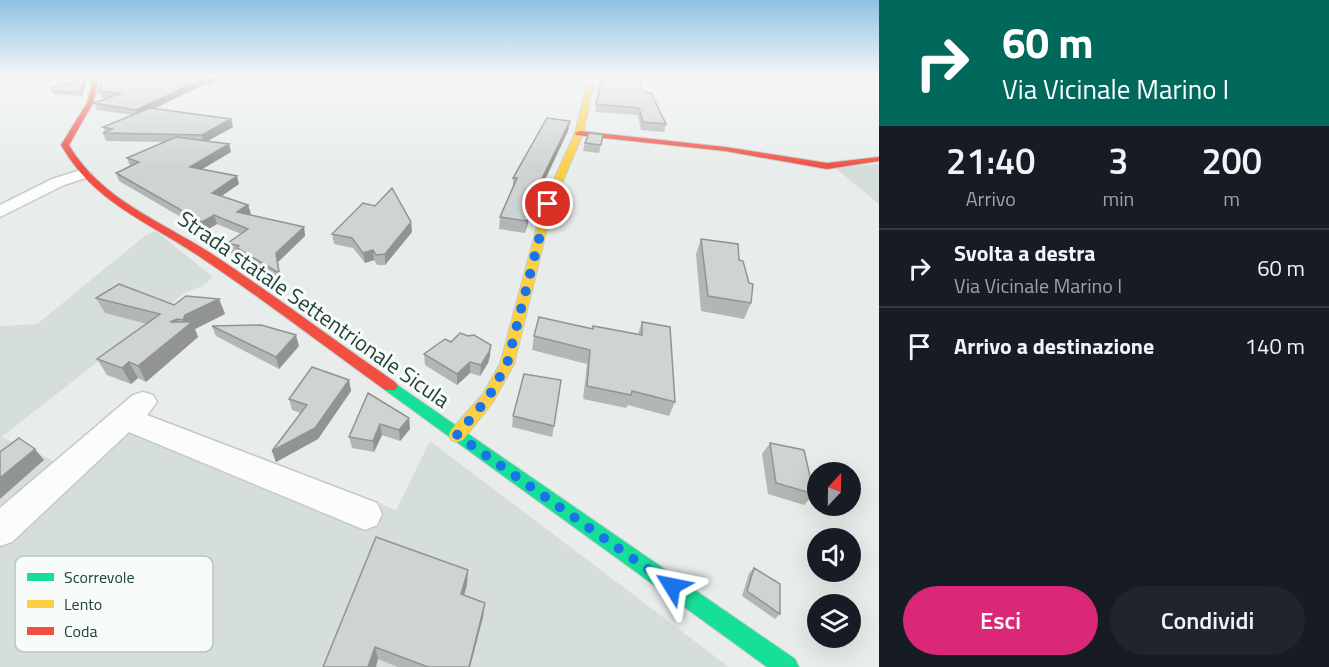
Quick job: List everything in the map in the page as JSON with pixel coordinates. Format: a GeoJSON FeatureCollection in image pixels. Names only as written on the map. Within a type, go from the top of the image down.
{"type":"FeatureCollection","features":[{"type":"Feature","properties":{"kind":"main road","name":"Strada statale Settentrionale Sicula"},"geometry":{"type":"LineString","coordinates":[[88,107],[72,129],[65,145],[72,160],[84,174],[110,194],[205,255],[787,667]]}},
{"type":"Feature","properties":{"kind":"main road"},"geometry":{"type":"LineString","coordinates":[[457,435],[488,398],[507,364],[548,204],[579,133],[585,107]]}},
{"type":"Feature","properties":{"kind":"main road"},"geometry":{"type":"LineString","coordinates":[[579,133],[725,149],[827,166],[879,159]]}},
{"type":"Feature","properties":{"kind":"street"},"geometry":{"type":"LineString","coordinates":[[0,212],[58,182],[84,174]]}},
{"type":"Feature","properties":{"kind":"street"},"geometry":{"type":"LineString","coordinates":[[0,530],[134,410],[365,514]]}},
{"type":"Feature","properties":{"kind":"shaded area"},"geometry":{"type":"Polygon","coordinates":[[[879,164],[879,204],[834,167],[879,164]]]}},
{"type":"Feature","properties":{"kind":"shaded area"},"geometry":{"type":"Polygon","coordinates":[[[156,231],[213,277],[203,286],[186,292],[2,437],[58,463],[125,407],[396,510],[430,441],[729,667],[0,667],[0,326],[37,324],[146,235],[156,231]]]}},
{"type":"Feature","properties":{"kind":"building"},"geometry":{"type":"Polygon","coordinates":[[[119,107],[142,107],[136,110],[119,107]]]}},
{"type":"Feature","properties":{"kind":"building"},"geometry":{"type":"Polygon","coordinates":[[[630,107],[658,107],[666,124],[643,122],[639,108],[630,107]]]}},
{"type":"Feature","properties":{"kind":"building"},"geometry":{"type":"Polygon","coordinates":[[[150,108],[231,119],[202,135],[103,133],[112,129],[103,127],[150,108]]]}},
{"type":"Feature","properties":{"kind":"building"},"geometry":{"type":"Polygon","coordinates":[[[547,118],[570,121],[536,191],[527,221],[500,217],[517,178],[513,178],[547,118]]]}},
{"type":"Feature","properties":{"kind":"building"},"geometry":{"type":"Polygon","coordinates":[[[589,133],[603,135],[601,145],[585,143],[589,133]]]}},
{"type":"Feature","properties":{"kind":"building"},"geometry":{"type":"Polygon","coordinates":[[[176,137],[229,144],[190,167],[237,176],[212,193],[248,205],[237,212],[304,227],[276,253],[279,273],[237,248],[239,246],[228,243],[248,229],[214,215],[202,222],[116,173],[139,162],[127,158],[176,137]]]}},
{"type":"Feature","properties":{"kind":"building"},"geometry":{"type":"Polygon","coordinates":[[[392,188],[411,222],[385,254],[376,255],[373,250],[363,253],[352,238],[332,234],[363,203],[375,206],[392,188]]]}},
{"type":"Feature","properties":{"kind":"building"},"geometry":{"type":"Polygon","coordinates":[[[701,239],[738,244],[739,260],[743,261],[749,283],[753,284],[751,303],[708,296],[701,239]]]}},
{"type":"Feature","properties":{"kind":"building"},"geometry":{"type":"Polygon","coordinates":[[[119,284],[174,305],[186,296],[219,299],[185,315],[183,320],[177,319],[170,322],[192,322],[138,366],[129,362],[122,368],[97,359],[160,314],[96,298],[119,284]]]}},
{"type":"Feature","properties":{"kind":"building"},"geometry":{"type":"Polygon","coordinates":[[[539,317],[593,329],[593,326],[642,335],[642,322],[670,327],[675,402],[632,391],[631,395],[587,386],[590,350],[534,336],[539,317]]]}},
{"type":"Feature","properties":{"kind":"building"},"geometry":{"type":"Polygon","coordinates":[[[261,325],[296,335],[276,357],[212,326],[261,325]]]}},
{"type":"Feature","properties":{"kind":"building"},"geometry":{"type":"Polygon","coordinates":[[[460,333],[468,336],[474,335],[491,345],[481,365],[470,362],[457,374],[424,354],[445,339],[451,342],[460,333]]]}},
{"type":"Feature","properties":{"kind":"building"},"geometry":{"type":"Polygon","coordinates":[[[312,367],[349,380],[315,428],[272,451],[307,405],[289,399],[312,367]]]}},
{"type":"Feature","properties":{"kind":"building"},"geometry":{"type":"Polygon","coordinates":[[[524,374],[561,380],[554,426],[513,416],[524,374]]]}},
{"type":"Feature","properties":{"kind":"building"},"geometry":{"type":"Polygon","coordinates":[[[368,393],[409,418],[399,430],[380,424],[373,441],[349,437],[368,393]]]}},
{"type":"Feature","properties":{"kind":"building"},"geometry":{"type":"Polygon","coordinates":[[[19,438],[35,449],[0,478],[0,452],[19,438]]]}},
{"type":"Feature","properties":{"kind":"building"},"geometry":{"type":"Polygon","coordinates":[[[770,443],[804,450],[807,463],[807,492],[776,483],[770,443]]]}},
{"type":"Feature","properties":{"kind":"building"},"geometry":{"type":"Polygon","coordinates":[[[376,537],[468,570],[461,594],[485,603],[469,667],[428,667],[375,647],[368,667],[323,667],[376,537]]]}},
{"type":"Feature","properties":{"kind":"building"},"geometry":{"type":"Polygon","coordinates":[[[754,568],[780,584],[780,614],[747,591],[754,568]]]}},
{"type":"Feature","properties":{"kind":"traffic: fast"},"geometry":{"type":"LineString","coordinates":[[390,386],[787,667]]}},
{"type":"Feature","properties":{"kind":"traffic: slow"},"geometry":{"type":"LineString","coordinates":[[457,435],[488,398],[507,364],[548,204],[579,133],[585,107]]}},
{"type":"Feature","properties":{"kind":"traffic: jam"},"geometry":{"type":"LineString","coordinates":[[88,107],[65,145],[76,164],[90,180],[127,209],[207,256],[390,386]]}},
{"type":"Feature","properties":{"kind":"traffic: jam"},"geometry":{"type":"LineString","coordinates":[[579,133],[725,149],[827,166],[879,159]]}},
{"type":"Feature","properties":{"kind":"route"},"geometry":{"type":"LineString","coordinates":[[548,204],[531,263],[525,299],[507,364],[488,398],[457,435],[672,586]]}}]}
